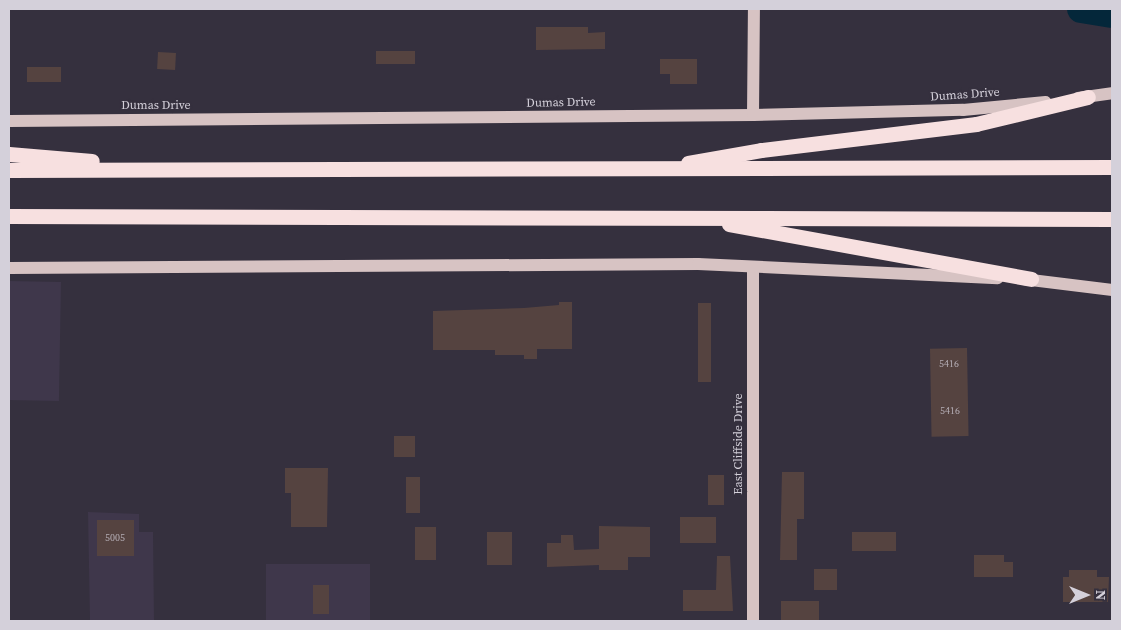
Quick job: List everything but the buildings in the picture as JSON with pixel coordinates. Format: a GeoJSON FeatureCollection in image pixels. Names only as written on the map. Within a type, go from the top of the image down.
{"type":"FeatureCollection","features":[{"type":"Feature","properties":{"kind":"highway"},"geometry":{"type":"LineString","coordinates":[[646,170],[761,150],[976,124],[1088,97]]}},
{"type":"Feature","properties":{"kind":"highway"},"geometry":{"type":"LineString","coordinates":[[9,154],[198,171]]}},
{"type":"Feature","properties":{"kind":"highway"},"geometry":{"type":"LineString","coordinates":[[9,170],[646,170],[1112,167]]}},
{"type":"Feature","properties":{"kind":"highway"},"geometry":{"type":"LineString","coordinates":[[9,216],[1112,219]]}},
{"type":"Feature","properties":{"kind":"highway"},"geometry":{"type":"LineString","coordinates":[[9,222],[50,216]]}},
{"type":"Feature","properties":{"kind":"highway"},"geometry":{"type":"LineString","coordinates":[[696,218],[1031,279]]}},
{"type":"Feature","properties":{"kind":"main road"},"geometry":{"type":"LineString","coordinates":[[753,115],[754,9]]}},
{"type":"Feature","properties":{"kind":"main road","name":"Dumas Drive"},"geometry":{"type":"LineString","coordinates":[[9,121],[753,115],[964,110],[1112,93]]}},
{"type":"Feature","properties":{"kind":"main road"},"geometry":{"type":"LineString","coordinates":[[9,268],[698,264],[1031,279],[1112,290]]}},
{"type":"Feature","properties":{"kind":"main road","name":"East Cliffside Drive"},"geometry":{"type":"LineString","coordinates":[[753,267],[753,621]]}},
{"type":"Feature","properties":{"kind":"shaded area"},"geometry":{"type":"Polygon","coordinates":[[[9,281],[61,282],[59,401],[9,400],[9,281]]]}},
{"type":"Feature","properties":{"kind":"shaded area"},"geometry":{"type":"Polygon","coordinates":[[[88,512],[139,514],[139,532],[153,532],[154,621],[90,621],[88,512]]]}},
{"type":"Feature","properties":{"kind":"shaded area"},"geometry":{"type":"Polygon","coordinates":[[[266,564],[370,564],[370,621],[266,621],[266,564]]]}},
{"type":"Feature","properties":{"kind":"waterway"},"geometry":{"type":"LineString","coordinates":[[1081,9],[1112,14]]}}]}
